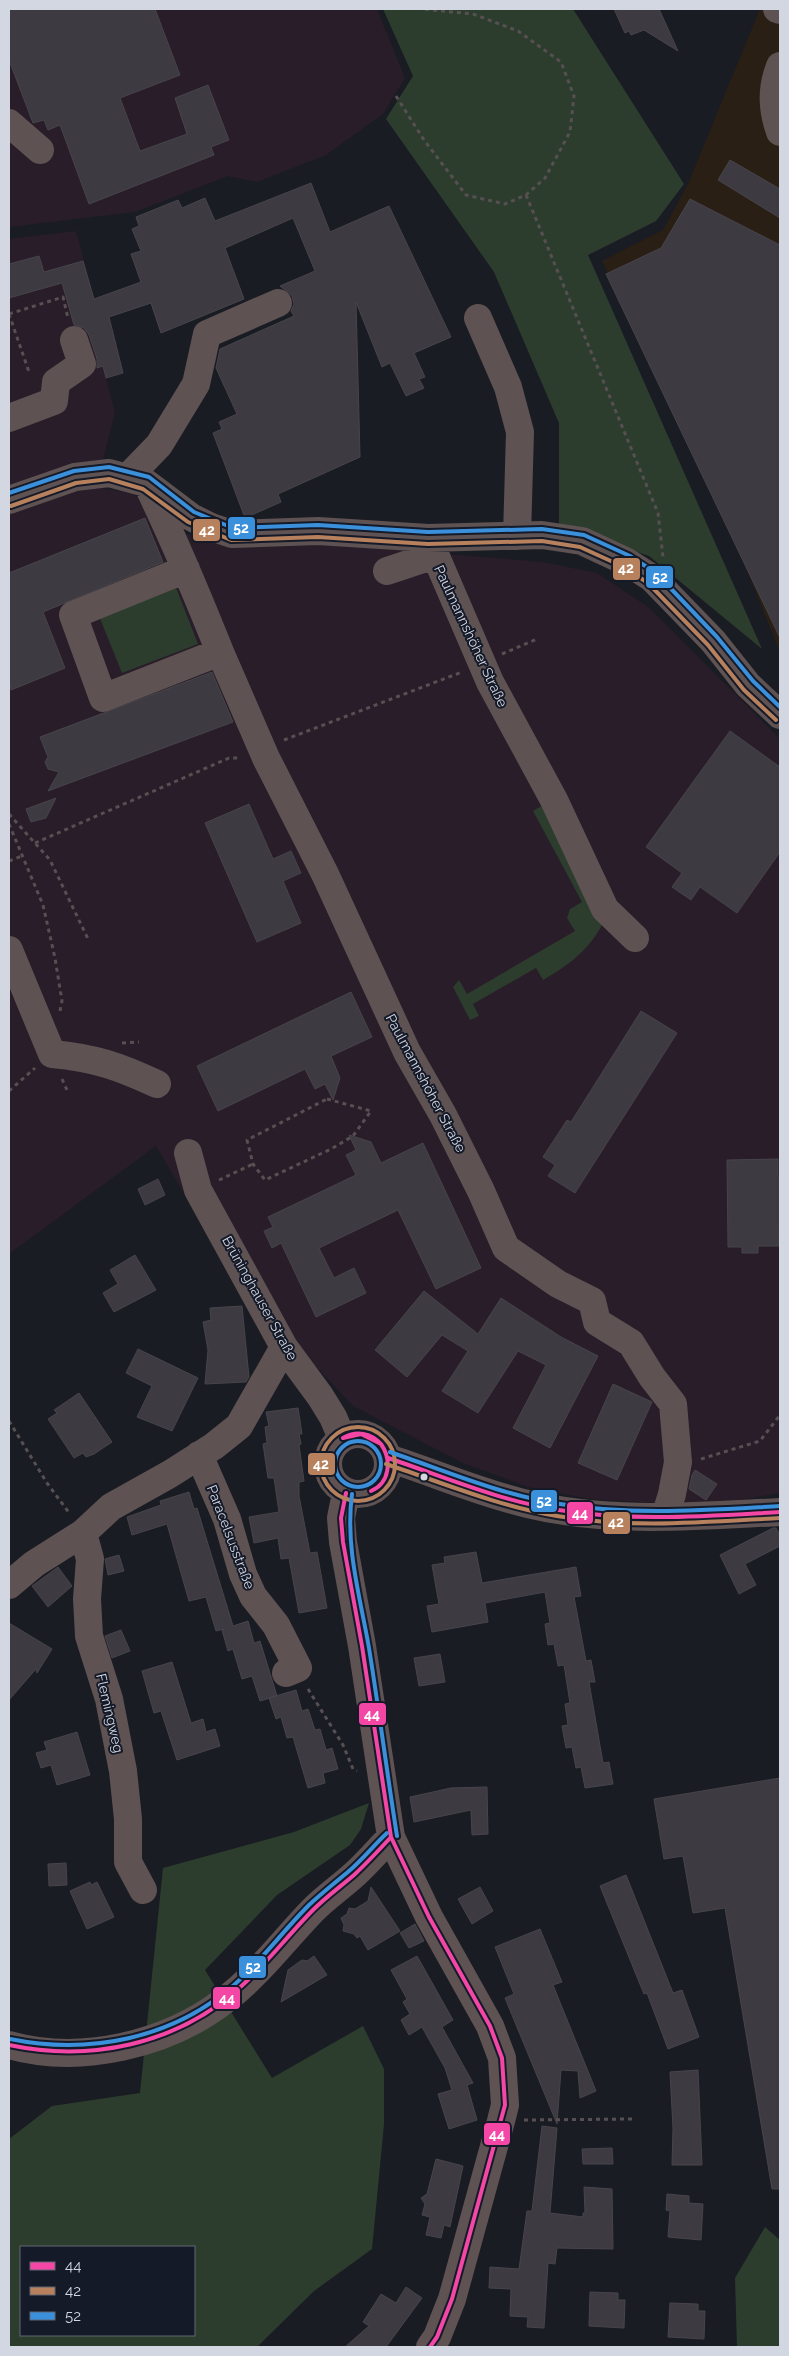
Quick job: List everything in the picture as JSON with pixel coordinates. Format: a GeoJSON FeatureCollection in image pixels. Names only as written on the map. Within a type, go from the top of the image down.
{"type":"FeatureCollection","features":[{"type":"Feature","properties":{"kind":"street"},"geometry":{"type":"LineString","coordinates":[[780,66],[772,95],[774,114],[780,132]]}},
{"type":"Feature","properties":{"kind":"street"},"geometry":{"type":"LineString","coordinates":[[9,123],[40,150]]}},
{"type":"Feature","properties":{"kind":"street"},"geometry":{"type":"LineString","coordinates":[[138,479],[196,384],[208,334],[278,303]]}},
{"type":"Feature","properties":{"kind":"street"},"geometry":{"type":"LineString","coordinates":[[478,318],[508,387],[520,432],[517,536]]}},
{"type":"Feature","properties":{"kind":"street"},"geometry":{"type":"LineString","coordinates":[[9,418],[54,401],[56,382],[82,364],[74,340]]}},
{"type":"Feature","properties":{"kind":"street"},"geometry":{"type":"LineString","coordinates":[[9,500],[89,474],[108,472],[138,479],[191,517],[211,527],[232,534],[318,531],[431,547],[517,536],[542,535],[582,541],[627,562],[652,578],[713,641],[748,685],[780,715]]}},
{"type":"Feature","properties":{"kind":"street","name":"Paulmannshöher Straße"},"geometry":{"type":"LineString","coordinates":[[138,479],[186,569],[264,753],[324,874],[407,1052],[443,1115],[477,1183],[506,1248],[558,1284],[592,1301],[597,1322],[631,1343],[652,1377],[673,1404],[678,1462],[672,1494],[665,1517]]}},
{"type":"Feature","properties":{"kind":"street"},"geometry":{"type":"LineString","coordinates":[[387,571],[431,547]]}},
{"type":"Feature","properties":{"kind":"street","name":"Paulmannshöher Straße"},"geometry":{"type":"LineString","coordinates":[[431,547],[490,682],[554,800],[605,909],[635,938]]}},
{"type":"Feature","properties":{"kind":"street"},"geometry":{"type":"LineString","coordinates":[[186,569],[73,614],[103,698],[220,652]]}},
{"type":"Feature","properties":{"kind":"street"},"geometry":{"type":"LineString","coordinates":[[9,950],[52,1054],[86,1057],[117,1066],[157,1084]]}},
{"type":"Feature","properties":{"kind":"street","name":"Brüninghauser Straße"},"geometry":{"type":"LineString","coordinates":[[188,1153],[198,1190],[246,1273],[284,1347],[320,1396],[333,1417],[342,1438]]}},
{"type":"Feature","properties":{"kind":"street"},"geometry":{"type":"LineString","coordinates":[[9,1585],[34,1564],[83,1533],[110,1507],[170,1474],[239,1426],[284,1347]]}},
{"type":"Feature","properties":{"kind":"street"},"geometry":{"type":"LineString","coordinates":[[356,1433],[370,1436],[382,1445],[388,1458],[386,1474],[378,1487],[364,1494],[346,1493],[334,1483],[327,1468],[330,1451],[342,1438],[356,1433]]}},
{"type":"Feature","properties":{"kind":"street","name":"Paracelsusstraße"},"geometry":{"type":"LineString","coordinates":[[199,1455],[227,1519],[243,1574],[253,1596],[276,1625],[292,1670]]}},
{"type":"Feature","properties":{"kind":"street"},"geometry":{"type":"LineString","coordinates":[[388,1458],[481,1491],[529,1505],[592,1515],[665,1517],[780,1512]]}},
{"type":"Feature","properties":{"kind":"street"},"geometry":{"type":"LineString","coordinates":[[346,1493],[341,1518],[343,1542],[362,1646],[390,1838],[429,1918],[490,2026],[502,2058],[504,2105],[501,2121],[452,2299],[437,2337],[430,2347]]}},
{"type":"Feature","properties":{"kind":"street","name":"Flemingweg"},"geometry":{"type":"LineString","coordinates":[[83,1533],[90,1559],[87,1599],[89,1636],[109,1699],[124,1771],[128,1819],[128,1862],[143,1890]]}},
{"type":"Feature","properties":{"kind":"street"},"geometry":{"type":"LineString","coordinates":[[9,2045],[53,2052],[111,2049],[149,2039],[193,2019],[225,2001],[253,1975],[314,1909],[356,1874],[390,1838]]}},
{"type":"Feature","properties":{"kind":"path"},"geometry":{"type":"LineString","coordinates":[[396,96],[424,140],[466,195],[505,204],[526,195],[545,178],[570,132],[574,96],[561,62],[518,31],[473,14],[422,9]]}},
{"type":"Feature","properties":{"kind":"path"},"geometry":{"type":"LineString","coordinates":[[526,195],[658,513],[664,560]]}},
{"type":"Feature","properties":{"kind":"path"},"geometry":{"type":"LineString","coordinates":[[28,372],[9,314],[63,297],[74,340]]}},
{"type":"Feature","properties":{"kind":"path"},"geometry":{"type":"LineString","coordinates":[[512,650],[538,639]]}},
{"type":"Feature","properties":{"kind":"path"},"geometry":{"type":"LineString","coordinates":[[35,843],[229,758],[264,753],[482,664]]}},
{"type":"Feature","properties":{"kind":"path"},"geometry":{"type":"LineString","coordinates":[[9,814],[50,860],[89,941]]}},
{"type":"Feature","properties":{"kind":"path"},"geometry":{"type":"LineString","coordinates":[[9,824],[43,905],[62,1001],[60,1015]]}},
{"type":"Feature","properties":{"kind":"path"},"geometry":{"type":"LineString","coordinates":[[9,861],[22,856]]}},
{"type":"Feature","properties":{"kind":"path"},"geometry":{"type":"LineString","coordinates":[[327,1099],[371,1111],[353,1136],[331,1149],[265,1180],[254,1164],[248,1140],[327,1099]]}},
{"type":"Feature","properties":{"kind":"path"},"geometry":{"type":"LineString","coordinates":[[198,1190],[254,1164]]}},
{"type":"Feature","properties":{"kind":"path"},"geometry":{"type":"LineString","coordinates":[[678,1462],[709,1458],[760,1441],[780,1415]]}},
{"type":"Feature","properties":{"kind":"path"},"geometry":{"type":"LineString","coordinates":[[9,1421],[47,1483],[83,1533]]}},
{"type":"Feature","properties":{"kind":"path"},"geometry":{"type":"LineString","coordinates":[[292,1670],[343,1745]]}},
{"type":"Feature","properties":{"kind":"path"},"geometry":{"type":"LineString","coordinates":[[501,2121],[633,2119]]}},
{"type":"Feature","properties":{"kind":"shaded area"},"geometry":{"type":"Polygon","coordinates":[[[9,9],[377,9],[405,78],[383,114],[326,155],[257,182],[228,176],[135,212],[9,227],[9,9]]]}},
{"type":"Feature","properties":{"kind":"shaded area"},"geometry":{"type":"Polygon","coordinates":[[[760,9],[780,9],[780,652],[737,546],[602,261],[663,230],[688,184],[760,9]]]}},
{"type":"Feature","properties":{"kind":"shaded area"},"geometry":{"type":"Polygon","coordinates":[[[76,231],[94,298],[100,298],[110,321],[123,373],[106,378],[115,413],[96,487],[132,493],[182,533],[235,546],[336,545],[543,562],[597,573],[648,607],[780,739],[780,1493],[706,1506],[590,1499],[528,1487],[463,1463],[353,1406],[306,1356],[247,1255],[199,1219],[156,1146],[9,1254],[9,239],[76,231]]]}},
{"type":"Feature","properties":{"kind":"green space"},"geometry":{"type":"Polygon","coordinates":[[[383,9],[573,9],[684,184],[656,221],[588,255],[762,649],[649,556],[559,526],[559,423],[494,272],[386,119],[413,76],[383,9]]]}},
{"type":"Feature","properties":{"kind":"green space"},"geometry":{"type":"Polygon","coordinates":[[[175,585],[198,644],[122,673],[99,616],[175,585]]]}},
{"type":"Feature","properties":{"kind":"green space"},"geometry":{"type":"Polygon","coordinates":[[[543,805],[603,923],[585,949],[561,969],[543,980],[536,968],[473,1004],[479,1016],[470,1020],[453,987],[459,980],[467,994],[575,931],[567,918],[570,909],[582,902],[533,811],[543,805]]]}},
{"type":"Feature","properties":{"kind":"green space"},"geometry":{"type":"Polygon","coordinates":[[[369,1803],[361,1829],[350,1845],[277,1895],[205,1970],[272,2078],[363,2026],[384,2069],[384,2124],[372,2249],[314,2291],[257,2347],[9,2347],[9,2139],[52,2106],[140,2093],[163,1868],[294,1832],[369,1803]]]}},
{"type":"Feature","properties":{"kind":"green space"},"geometry":{"type":"Polygon","coordinates":[[[765,2227],[780,2240],[780,2347],[737,2347],[735,2278],[765,2227]]]}},
{"type":"Feature","properties":{"kind":"building"},"geometry":{"type":"Polygon","coordinates":[[[9,9],[155,9],[180,75],[120,98],[140,151],[187,134],[175,98],[208,85],[229,140],[211,147],[214,155],[89,204],[60,125],[48,130],[44,120],[33,123],[9,60],[9,9]]]}},
{"type":"Feature","properties":{"kind":"building"},"geometry":{"type":"Polygon","coordinates":[[[614,9],[659,9],[678,51],[644,30],[631,35],[629,31],[625,33],[614,9]]]}},
{"type":"Feature","properties":{"kind":"building"},"geometry":{"type":"Polygon","coordinates":[[[730,160],[780,189],[780,218],[718,180],[730,160]]]}},
{"type":"Feature","properties":{"kind":"building"},"geometry":{"type":"Polygon","coordinates":[[[311,183],[330,232],[389,206],[451,337],[414,353],[425,377],[419,379],[424,388],[406,396],[390,363],[382,367],[356,302],[360,457],[278,494],[281,502],[245,518],[213,433],[222,429],[219,422],[237,414],[216,368],[220,349],[294,316],[291,311],[294,304],[292,296],[280,286],[315,271],[293,218],[225,248],[244,299],[161,333],[151,303],[109,317],[123,373],[106,378],[103,366],[97,368],[97,359],[89,335],[84,328],[74,325],[62,283],[9,298],[9,264],[39,256],[44,272],[83,261],[94,299],[141,282],[131,254],[141,251],[132,229],[139,226],[136,217],[178,200],[182,208],[205,198],[215,221],[311,183]]]}},
{"type":"Feature","properties":{"kind":"building"},"geometry":{"type":"Polygon","coordinates":[[[690,199],[780,245],[780,638],[606,274],[661,248],[690,199]]]}},
{"type":"Feature","properties":{"kind":"building"},"geometry":{"type":"Polygon","coordinates":[[[145,518],[163,562],[43,612],[65,668],[11,690],[9,680],[9,573],[145,518]]]}},
{"type":"Feature","properties":{"kind":"building"},"geometry":{"type":"Polygon","coordinates":[[[212,672],[233,722],[48,791],[59,772],[48,769],[45,762],[48,757],[40,737],[212,672]]]}},
{"type":"Feature","properties":{"kind":"building"},"geometry":{"type":"Polygon","coordinates":[[[730,731],[780,767],[780,852],[737,913],[700,887],[691,900],[672,887],[682,873],[646,847],[730,731]]]}},
{"type":"Feature","properties":{"kind":"building"},"geometry":{"type":"Polygon","coordinates":[[[56,798],[46,818],[31,822],[26,809],[56,798]]]}},
{"type":"Feature","properties":{"kind":"building"},"geometry":{"type":"Polygon","coordinates":[[[249,804],[273,859],[291,851],[301,873],[283,881],[301,923],[257,942],[205,823],[249,804]]]}},
{"type":"Feature","properties":{"kind":"building"},"geometry":{"type":"Polygon","coordinates":[[[351,992],[372,1037],[331,1056],[340,1078],[333,1100],[325,1084],[315,1089],[305,1069],[218,1111],[197,1066],[351,992]]]}},
{"type":"Feature","properties":{"kind":"building"},"geometry":{"type":"Polygon","coordinates":[[[641,1011],[677,1033],[575,1193],[548,1176],[555,1165],[543,1157],[567,1120],[571,1122],[641,1011]]]}},
{"type":"Feature","properties":{"kind":"building"},"geometry":{"type":"Polygon","coordinates":[[[349,1135],[371,1142],[381,1163],[423,1143],[481,1268],[436,1289],[398,1210],[319,1248],[334,1278],[354,1268],[366,1293],[316,1317],[281,1243],[272,1248],[264,1231],[273,1227],[268,1217],[356,1175],[346,1155],[356,1150],[349,1135]]]}},
{"type":"Feature","properties":{"kind":"building"},"geometry":{"type":"Polygon","coordinates":[[[778,1159],[778,1176],[780,1176],[779,1246],[758,1246],[758,1253],[742,1253],[742,1247],[728,1247],[727,1160],[778,1159]]]}},
{"type":"Feature","properties":{"kind":"building"},"geometry":{"type":"Polygon","coordinates":[[[158,1179],[165,1195],[145,1205],[138,1189],[158,1179]]]}},
{"type":"Feature","properties":{"kind":"building"},"geometry":{"type":"Polygon","coordinates":[[[135,1255],[156,1290],[114,1312],[103,1293],[118,1284],[110,1270],[135,1255]]]}},
{"type":"Feature","properties":{"kind":"building"},"geometry":{"type":"Polygon","coordinates":[[[424,1291],[478,1334],[501,1298],[561,1337],[598,1356],[550,1448],[513,1428],[546,1365],[518,1351],[478,1413],[442,1391],[468,1351],[442,1335],[407,1377],[375,1350],[424,1291]]]}},
{"type":"Feature","properties":{"kind":"building"},"geometry":{"type":"Polygon","coordinates":[[[242,1306],[249,1377],[246,1382],[205,1384],[208,1350],[203,1322],[211,1320],[210,1308],[242,1306]]]}},
{"type":"Feature","properties":{"kind":"building"},"geometry":{"type":"Polygon","coordinates":[[[138,1349],[198,1378],[172,1431],[137,1417],[152,1386],[126,1373],[138,1349]]]}},
{"type":"Feature","properties":{"kind":"building"},"geometry":{"type":"Polygon","coordinates":[[[613,1384],[652,1402],[617,1480],[578,1463],[613,1384]]]}},
{"type":"Feature","properties":{"kind":"building"},"geometry":{"type":"Polygon","coordinates":[[[79,1393],[112,1442],[94,1454],[86,1457],[83,1453],[74,1458],[48,1419],[57,1413],[54,1410],[79,1393]]]}},
{"type":"Feature","properties":{"kind":"building"},"geometry":{"type":"Polygon","coordinates":[[[298,1408],[302,1434],[299,1434],[301,1444],[299,1445],[304,1481],[299,1482],[299,1496],[310,1553],[317,1552],[327,1608],[299,1613],[289,1558],[281,1559],[278,1538],[254,1543],[249,1517],[279,1512],[274,1478],[268,1478],[263,1444],[267,1443],[265,1427],[269,1426],[266,1412],[298,1408]]]}},
{"type":"Feature","properties":{"kind":"building"},"geometry":{"type":"Polygon","coordinates":[[[695,1470],[717,1484],[706,1500],[689,1489],[695,1470]]]}},
{"type":"Feature","properties":{"kind":"building"},"geometry":{"type":"Polygon","coordinates":[[[189,1492],[194,1509],[197,1508],[233,1626],[248,1621],[254,1643],[260,1641],[277,1696],[260,1701],[252,1676],[242,1679],[233,1649],[228,1651],[222,1630],[224,1629],[216,1631],[206,1597],[189,1601],[167,1524],[132,1535],[127,1517],[161,1505],[160,1501],[189,1492]]]}},
{"type":"Feature","properties":{"kind":"building"},"geometry":{"type":"Polygon","coordinates":[[[776,1528],[780,1535],[780,1546],[745,1564],[756,1585],[739,1594],[720,1555],[776,1528]]]}},
{"type":"Feature","properties":{"kind":"building"},"geometry":{"type":"Polygon","coordinates":[[[476,1552],[482,1583],[576,1567],[581,1596],[574,1597],[586,1661],[591,1660],[595,1682],[589,1682],[603,1763],[609,1762],[613,1784],[585,1788],[581,1767],[576,1768],[572,1747],[566,1748],[562,1726],[568,1725],[565,1704],[570,1703],[564,1665],[558,1666],[554,1644],[548,1645],[545,1624],[550,1623],[545,1592],[485,1603],[488,1622],[432,1632],[427,1606],[439,1604],[432,1565],[445,1563],[444,1557],[476,1552]]]}},
{"type":"Feature","properties":{"kind":"building"},"geometry":{"type":"Polygon","coordinates":[[[119,1555],[124,1571],[108,1575],[105,1559],[119,1555]]]}},
{"type":"Feature","properties":{"kind":"building"},"geometry":{"type":"Polygon","coordinates":[[[58,1567],[72,1586],[48,1607],[32,1586],[58,1567]]]}},
{"type":"Feature","properties":{"kind":"building"},"geometry":{"type":"Polygon","coordinates":[[[9,1623],[52,1649],[37,1673],[36,1669],[9,1700],[9,1623]]]}},
{"type":"Feature","properties":{"kind":"building"},"geometry":{"type":"Polygon","coordinates":[[[121,1630],[130,1651],[112,1658],[105,1636],[121,1630]]]}},
{"type":"Feature","properties":{"kind":"building"},"geometry":{"type":"Polygon","coordinates":[[[440,1654],[445,1682],[419,1686],[414,1658],[440,1654]]]}},
{"type":"Feature","properties":{"kind":"building"},"geometry":{"type":"Polygon","coordinates":[[[172,1662],[191,1723],[203,1719],[206,1732],[215,1729],[220,1746],[177,1760],[161,1711],[154,1713],[142,1671],[172,1662]]]}},
{"type":"Feature","properties":{"kind":"building"},"geometry":{"type":"Polygon","coordinates":[[[296,1690],[302,1711],[308,1709],[315,1730],[320,1729],[326,1750],[332,1748],[338,1769],[323,1773],[325,1783],[308,1788],[293,1737],[287,1738],[281,1717],[276,1719],[269,1698],[296,1690]]]}},
{"type":"Feature","properties":{"kind":"building"},"geometry":{"type":"Polygon","coordinates":[[[77,1732],[90,1775],[57,1785],[51,1765],[41,1768],[36,1753],[47,1750],[44,1742],[77,1732]]]}},
{"type":"Feature","properties":{"kind":"building"},"geometry":{"type":"Polygon","coordinates":[[[780,1778],[780,2189],[772,2189],[725,1908],[693,1913],[683,1856],[664,1859],[654,1799],[780,1778]]]}},
{"type":"Feature","properties":{"kind":"building"},"geometry":{"type":"Polygon","coordinates":[[[487,1787],[488,1834],[472,1835],[471,1810],[414,1822],[410,1797],[451,1788],[487,1787]]]}},
{"type":"Feature","properties":{"kind":"building"},"geometry":{"type":"Polygon","coordinates":[[[66,1863],[67,1885],[49,1886],[48,1864],[66,1863]]]}},
{"type":"Feature","properties":{"kind":"building"},"geometry":{"type":"Polygon","coordinates":[[[626,1875],[673,1993],[682,1990],[699,2037],[668,2049],[647,1993],[644,1994],[600,1886],[626,1875]]]}},
{"type":"Feature","properties":{"kind":"building"},"geometry":{"type":"Polygon","coordinates":[[[90,1882],[91,1885],[97,1882],[114,1917],[87,1929],[70,1891],[90,1882]]]}},
{"type":"Feature","properties":{"kind":"building"},"geometry":{"type":"Polygon","coordinates":[[[371,1887],[400,1931],[368,1950],[360,1936],[357,1938],[354,1934],[343,1931],[344,1925],[341,1918],[347,1914],[349,1908],[355,1909],[368,1901],[371,1887]]]}},
{"type":"Feature","properties":{"kind":"building"},"geometry":{"type":"Polygon","coordinates":[[[480,1887],[493,1911],[472,1924],[458,1899],[480,1887]]]}},
{"type":"Feature","properties":{"kind":"building"},"geometry":{"type":"Polygon","coordinates":[[[415,1924],[424,1941],[409,1948],[400,1933],[415,1924]]]}},
{"type":"Feature","properties":{"kind":"building"},"geometry":{"type":"Polygon","coordinates":[[[540,1929],[562,1982],[553,1985],[596,2091],[580,2098],[578,2071],[561,2070],[557,2124],[505,1998],[514,1994],[495,1947],[540,1929]]]}},
{"type":"Feature","properties":{"kind":"building"},"geometry":{"type":"Polygon","coordinates":[[[314,1956],[327,1975],[281,2002],[288,1970],[302,1960],[307,1961],[314,1956]]]}},
{"type":"Feature","properties":{"kind":"building"},"geometry":{"type":"Polygon","coordinates":[[[417,1956],[453,2020],[442,2027],[473,2083],[467,2085],[477,2120],[449,2129],[438,2094],[452,2090],[445,2068],[422,2027],[409,2035],[401,2020],[410,2014],[403,2002],[407,1999],[391,1970],[417,1956]]]}},
{"type":"Feature","properties":{"kind":"building"},"geometry":{"type":"Polygon","coordinates":[[[698,2070],[702,2165],[672,2165],[673,2128],[670,2072],[698,2070]]]}},
{"type":"Feature","properties":{"kind":"building"},"geometry":{"type":"Polygon","coordinates":[[[542,2126],[557,2128],[550,2213],[583,2217],[583,2213],[585,2213],[584,2187],[612,2189],[613,2249],[557,2248],[555,2264],[548,2263],[544,2328],[527,2327],[528,2317],[510,2316],[511,2289],[489,2288],[490,2267],[519,2269],[527,2211],[532,2211],[542,2126]]]}},
{"type":"Feature","properties":{"kind":"building"},"geometry":{"type":"Polygon","coordinates":[[[612,2148],[613,2164],[583,2164],[582,2149],[612,2148]]]}},
{"type":"Feature","properties":{"kind":"building"},"geometry":{"type":"Polygon","coordinates":[[[436,2159],[463,2166],[450,2227],[444,2225],[441,2238],[426,2235],[430,2217],[422,2215],[425,2204],[421,2198],[427,2194],[436,2159]]]}},
{"type":"Feature","properties":{"kind":"building"},"geometry":{"type":"Polygon","coordinates":[[[667,2194],[689,2196],[689,2203],[703,2204],[701,2240],[668,2237],[670,2211],[666,2210],[667,2194]]]}},
{"type":"Feature","properties":{"kind":"building"},"geometry":{"type":"Polygon","coordinates":[[[406,2287],[422,2298],[386,2347],[345,2347],[369,2326],[363,2322],[381,2294],[396,2303],[406,2287]]]}},
{"type":"Feature","properties":{"kind":"building"},"geometry":{"type":"Polygon","coordinates":[[[590,2292],[618,2293],[618,2300],[625,2300],[624,2328],[589,2326],[590,2292]]]}},
{"type":"Feature","properties":{"kind":"building"},"geometry":{"type":"Polygon","coordinates":[[[670,2303],[698,2304],[698,2311],[705,2311],[704,2339],[668,2337],[670,2303]]]}},
{"type":"Feature","properties":{"kind":"transit line","name":"52"},"geometry":{"type":"LineString","coordinates":[[9,493],[74,471],[109,467],[149,477],[194,512],[233,528],[318,525],[428,532],[542,529],[584,535],[630,556],[656,573],[717,637],[753,681],[780,707]]}},
{"type":"Feature","properties":{"kind":"transit line","name":"42"},"geometry":{"type":"LineString","coordinates":[[11,506],[76,483],[109,479],[143,489],[188,522],[231,540],[318,537],[428,544],[542,541],[580,547],[624,567],[648,583],[708,645],[744,690],[776,720]]}},
{"type":"Feature","properties":{"kind":"transit line","name":"42"},"geometry":{"type":"LineString","coordinates":[[358,1427],[372,1430],[384,1438],[392,1450],[395,1464],[392,1478],[384,1490],[372,1498],[358,1501],[344,1498],[332,1490],[324,1478],[321,1464],[324,1450],[332,1438],[344,1430],[358,1427]]}},
{"type":"Feature","properties":{"kind":"transit line","name":"44"},"geometry":{"type":"LineString","coordinates":[[343,1438],[358,1433],[373,1437],[381,1444]]}},
{"type":"Feature","properties":{"kind":"transit line","name":"44"},"geometry":{"type":"LineString","coordinates":[[343,1438],[361,1434],[381,1444]]}},
{"type":"Feature","properties":{"kind":"transit line","name":"52"},"geometry":{"type":"LineString","coordinates":[[354,1441],[362,1441],[371,1445],[377,1451],[381,1464],[377,1477],[371,1483],[362,1487],[354,1487],[345,1483],[339,1477],[335,1468],[335,1460],[339,1451],[345,1445],[354,1441]]}},
{"type":"Feature","properties":{"kind":"transit line","name":"44"},"geometry":{"type":"LineString","coordinates":[[371,1491],[382,1483],[387,1470],[387,1457],[381,1444]]}},
{"type":"Feature","properties":{"kind":"transit line","name":"52"},"geometry":{"type":"LineString","coordinates":[[390,1452],[516,1495],[587,1508],[642,1511],[780,1506]]}},
{"type":"Feature","properties":{"kind":"transit line","name":"44"},"geometry":{"type":"LineString","coordinates":[[388,1458],[515,1501],[586,1514],[642,1517],[780,1512]]}},
{"type":"Feature","properties":{"kind":"transit line","name":"42"},"geometry":{"type":"LineString","coordinates":[[386,1464],[513,1506],[535,1512],[585,1520],[640,1523],[696,1523],[780,1518]]}},
{"type":"Feature","properties":{"kind":"transit line","name":"44"},"geometry":{"type":"LineString","coordinates":[[346,1493],[341,1518],[343,1542],[362,1646],[391,1837],[429,1917],[490,2026],[502,2058],[505,2105],[452,2299],[437,2337],[430,2347]]}},
{"type":"Feature","properties":{"kind":"transit line","name":"52"},"geometry":{"type":"LineString","coordinates":[[352,1494],[350,1514],[352,1552],[369,1648],[397,1836]]}},
{"type":"Feature","properties":{"kind":"transit line","name":"52"},"geometry":{"type":"LineString","coordinates":[[10,2039],[70,2045],[99,2043],[157,2030],[184,2018],[210,2003],[234,1985],[309,1905],[354,1866],[387,1833]]}},
{"type":"Feature","properties":{"kind":"transit line","name":"44"},"geometry":{"type":"LineString","coordinates":[[9,2045],[39,2050],[100,2050],[159,2036],[186,2024],[212,2009],[247,1981],[313,1910],[354,1875],[391,1837]]}}]}
